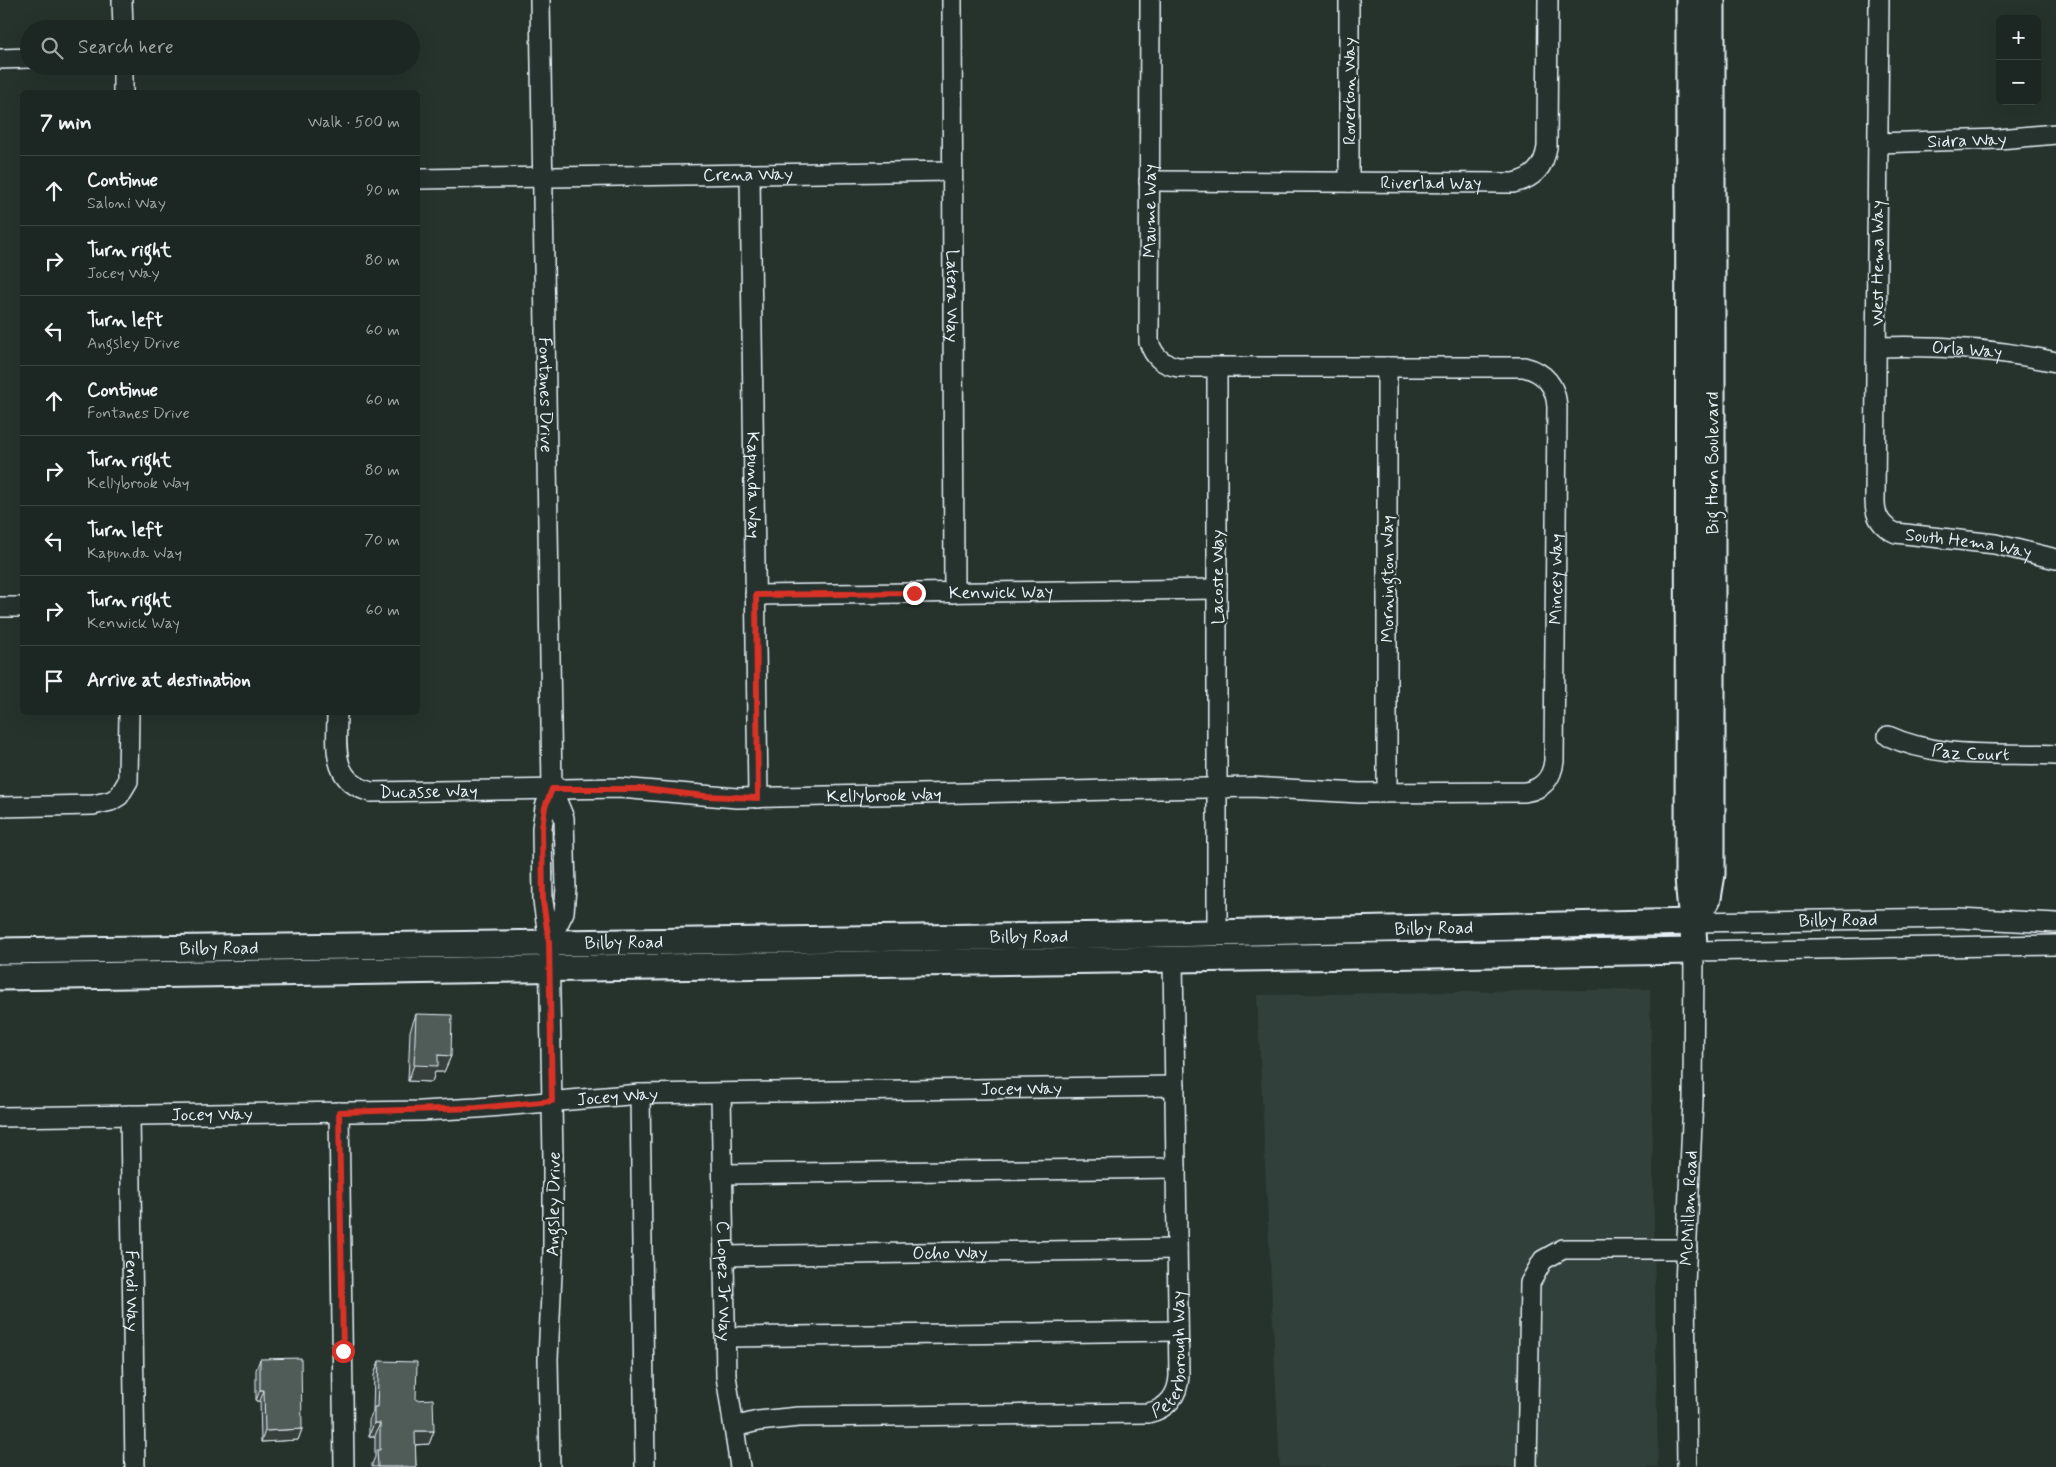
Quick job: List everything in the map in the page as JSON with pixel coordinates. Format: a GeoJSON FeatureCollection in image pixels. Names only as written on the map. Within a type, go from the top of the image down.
{"type":"FeatureCollection","features":[{"type":"Feature","properties":{"kind":"main road","name":"Big Horn Boulevard"},"geometry":{"type":"LineString","coordinates":[[1689,0],[1688,875],[1689,898],[1694,922],[1694,951]]}},
{"type":"Feature","properties":{"kind":"main road","name":"Big Horn Boulevard"},"geometry":{"type":"LineString","coordinates":[[1694,922],[1708,898],[1712,874],[1712,0]]}},
{"type":"Feature","properties":{"kind":"main road","name":"Bilby Road"},"geometry":{"type":"LineString","coordinates":[[0,951],[1216,933],[1694,922]]}},
{"type":"Feature","properties":{"kind":"main road","name":"Bilby Road"},"geometry":{"type":"LineString","coordinates":[[0,977],[1694,951]]}},
{"type":"Feature","properties":{"kind":"street"},"geometry":{"type":"LineString","coordinates":[[122,0],[123,20]]}},
{"type":"Feature","properties":{"kind":"street","name":"Fontanes Drive"},"geometry":{"type":"LineString","coordinates":[[540,0],[552,789],[545,807],[542,828],[543,901],[549,942]]}},
{"type":"Feature","properties":{"kind":"street","name":"Latera Way"},"geometry":{"type":"LineString","coordinates":[[952,0],[954,592]]}},
{"type":"Feature","properties":{"kind":"street","name":"Maume Way"},"geometry":{"type":"LineString","coordinates":[[1150,0],[1149,342],[1151,349],[1161,362],[1169,365],[1217,367]]}},
{"type":"Feature","properties":{"kind":"street","name":"Roverton Way"},"geometry":{"type":"LineString","coordinates":[[1349,0],[1349,182]]}},
{"type":"Feature","properties":{"kind":"street","name":"Riverlad Way"},"geometry":{"type":"LineString","coordinates":[[1150,182],[1512,183],[1530,178],[1546,157],[1548,0]]}},
{"type":"Feature","properties":{"kind":"street","name":"West Hema Way"},"geometry":{"type":"LineString","coordinates":[[1879,0],[1875,510],[1882,525]]}},
{"type":"Feature","properties":{"kind":"street"},"geometry":{"type":"LineString","coordinates":[[0,59],[20,58]]}},
{"type":"Feature","properties":{"kind":"street"},"geometry":{"type":"LineString","coordinates":[[123,75],[123,90]]}},
{"type":"Feature","properties":{"kind":"street","name":"Sidra Way"},"geometry":{"type":"LineString","coordinates":[[1878,143],[1999,139],[2056,134]]}},
{"type":"Feature","properties":{"kind":"street","name":"Crena Way"},"geometry":{"type":"LineString","coordinates":[[420,179],[952,171]]}},
{"type":"Feature","properties":{"kind":"street","name":"Kapunda Way"},"geometry":{"type":"LineString","coordinates":[[750,174],[758,798]]}},
{"type":"Feature","properties":{"kind":"street","name":"Orla Way"},"geometry":{"type":"LineString","coordinates":[[1877,347],[1953,346],[2000,351],[2056,362]]}},
{"type":"Feature","properties":{"kind":"street","name":"Mincey Way"},"geometry":{"type":"LineString","coordinates":[[1217,367],[1524,367],[1539,372],[1551,383],[1555,390],[1557,407],[1554,760],[1549,778],[1538,788],[1525,792],[1359,792],[1286,787],[1217,788]]}},
{"type":"Feature","properties":{"kind":"street","name":"Lacoste Way"},"geometry":{"type":"LineString","coordinates":[[1216,933],[1217,367]]}},
{"type":"Feature","properties":{"kind":"street","name":"Mornington Way"},"geometry":{"type":"LineString","coordinates":[[1387,367],[1388,792]]}},
{"type":"Feature","properties":{"kind":"street","name":"South Hema Way"},"geometry":{"type":"LineString","coordinates":[[1882,525],[1896,533],[1980,542],[2056,559]]}},
{"type":"Feature","properties":{"kind":"street","name":"Kenwick Way"},"geometry":{"type":"LineString","coordinates":[[756,595],[1217,589]]}},
{"type":"Feature","properties":{"kind":"street"},"geometry":{"type":"LineString","coordinates":[[0,608],[20,607]]}},
{"type":"Feature","properties":{"kind":"street"},"geometry":{"type":"LineString","coordinates":[[0,807],[102,805],[119,796],[125,789],[130,772],[129,715]]}},
{"type":"Feature","properties":{"kind":"street","name":"Ducasse Way"},"geometry":{"type":"LineString","coordinates":[[336,715],[339,765],[348,780],[363,790],[380,792],[552,789]]}},
{"type":"Feature","properties":{"kind":"street","name":"Paz Court"},"geometry":{"type":"LineString","coordinates":[[1888,736],[1914,746],[1946,752],[2056,756]]}},
{"type":"Feature","properties":{"kind":"street","name":"Kellybrook Way"},"geometry":{"type":"LineString","coordinates":[[552,789],[644,789],[705,796],[758,798],[1217,788]]}},
{"type":"Feature","properties":{"kind":"street","name":"Bilby Road"},"geometry":{"type":"LineString","coordinates":[[1694,922],[1959,918],[2056,924]]}},
{"type":"Feature","properties":{"kind":"street","name":"Angsley Drive"},"geometry":{"type":"LineString","coordinates":[[549,942],[554,1205],[548,1359],[550,1467]]}},
{"type":"Feature","properties":{"kind":"street","name":"Bilby Road"},"geometry":{"type":"LineString","coordinates":[[1694,951],[2056,945]]}},
{"type":"Feature","properties":{"kind":"street","name":"McMillan Road"},"geometry":{"type":"LineString","coordinates":[[1687,1467],[1685,1325],[1693,1090],[1694,951]]}},
{"type":"Feature","properties":{"kind":"street","name":"Peterborough Way"},"geometry":{"type":"LineString","coordinates":[[734,1427],[758,1421],[800,1417],[1148,1413],[1163,1408],[1170,1402],[1178,1386],[1173,959]]}},
{"type":"Feature","properties":{"kind":"street","name":"Jocey Way"},"geometry":{"type":"LineString","coordinates":[[0,1117],[477,1108],[640,1094],[1175,1086]]}},
{"type":"Feature","properties":{"kind":"street","name":"C Lopez Jr Way"},"geometry":{"type":"LineString","coordinates":[[721,1093],[726,1376],[740,1467]]}},
{"type":"Feature","properties":{"kind":"street"},"geometry":{"type":"LineString","coordinates":[[640,1094],[645,1467]]}},
{"type":"Feature","properties":{"kind":"street"},"geometry":{"type":"LineString","coordinates":[[339,1112],[344,1467]]}},
{"type":"Feature","properties":{"kind":"street","name":"Fendi Way"},"geometry":{"type":"LineString","coordinates":[[130,1115],[135,1467]]}},
{"type":"Feature","properties":{"kind":"street"},"geometry":{"type":"LineString","coordinates":[[723,1174],[1176,1168]]}},
{"type":"Feature","properties":{"kind":"street","name":"Ocho Way"},"geometry":{"type":"LineString","coordinates":[[724,1256],[1177,1249]]}},
{"type":"Feature","properties":{"kind":"street"},"geometry":{"type":"LineString","coordinates":[[1527,1467],[1530,1283],[1543,1260],[1564,1249],[1687,1249]]}},
{"type":"Feature","properties":{"kind":"street"},"geometry":{"type":"LineString","coordinates":[[725,1338],[1178,1330]]}},
{"type":"Feature","properties":{"kind":"shaded area"},"geometry":{"type":"Polygon","coordinates":[[[1650,989],[1658,1467],[1280,1467],[1257,995],[1650,989]]]}},
{"type":"Feature","properties":{"kind":"building"},"geometry":{"type":"Polygon","coordinates":[[[416,1014],[452,1015],[451,1056],[438,1055],[438,1066],[414,1065],[416,1014]]]}},
{"type":"Feature","properties":{"kind":"building"},"geometry":{"type":"Polygon","coordinates":[[[301,1358],[302,1429],[265,1431],[264,1390],[260,1390],[260,1359],[301,1358]]]}},
{"type":"Feature","properties":{"kind":"building"},"geometry":{"type":"Polygon","coordinates":[[[379,1361],[417,1362],[416,1400],[433,1399],[434,1431],[415,1431],[416,1467],[378,1467],[377,1450],[380,1450],[380,1423],[374,1423],[374,1407],[377,1407],[379,1361]]]}},
{"type":"Feature","properties":{"kind":"route"},"geometry":{"type":"LineString","coordinates":[[343,1351],[339,1112],[421,1111],[552,1101],[549,942],[543,901],[542,828],[545,807],[552,789],[644,789],[705,796],[758,798],[756,595],[914,593]]}}]}
